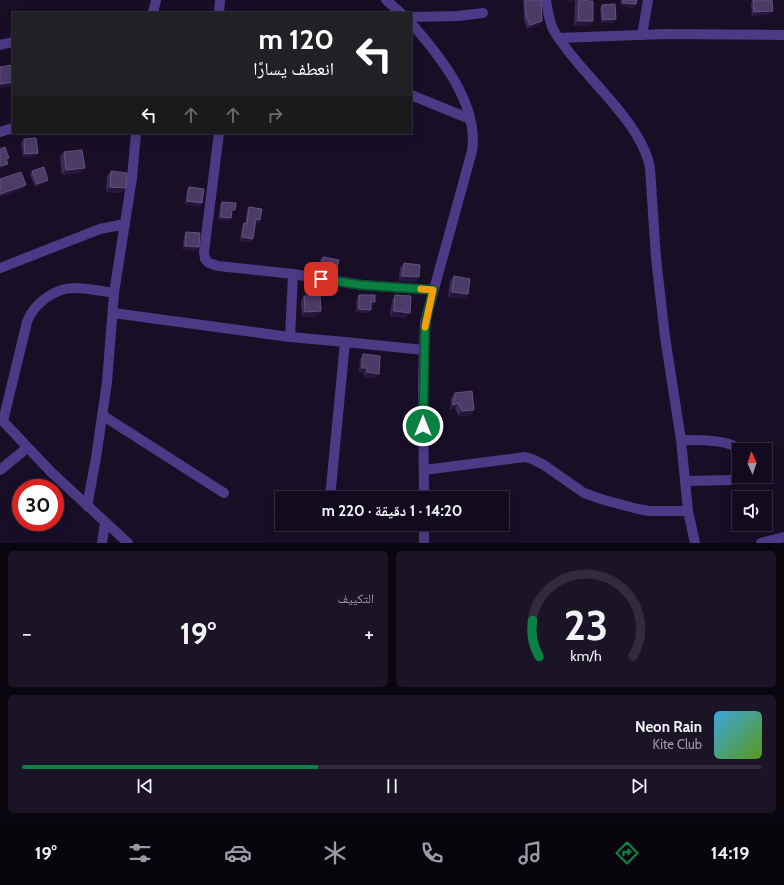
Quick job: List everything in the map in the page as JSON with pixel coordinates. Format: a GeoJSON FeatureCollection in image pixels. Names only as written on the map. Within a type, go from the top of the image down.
{"type":"FeatureCollection","features":[{"type":"Feature","properties":{"kind":"street"},"geometry":{"type":"LineString","coordinates":[[153,12],[156,0]]}},
{"type":"Feature","properties":{"kind":"street"},"geometry":{"type":"LineString","coordinates":[[219,12],[220,0]]}},
{"type":"Feature","properties":{"kind":"street"},"geometry":{"type":"LineString","coordinates":[[386,0],[400,12]]}},
{"type":"Feature","properties":{"kind":"street"},"geometry":{"type":"LineString","coordinates":[[546,0],[550,21],[559,38],[577,62],[628,122],[637,135],[648,157],[658,283],[681,440],[688,511],[695,543]]}},
{"type":"Feature","properties":{"kind":"street"},"geometry":{"type":"LineString","coordinates":[[642,35],[648,0]]}},
{"type":"Feature","properties":{"kind":"street"},"geometry":{"type":"LineString","coordinates":[[412,17],[483,14]]}},
{"type":"Feature","properties":{"kind":"street"},"geometry":{"type":"LineString","coordinates":[[412,24],[443,62],[466,104],[473,133],[472,151],[425,322],[424,491]]}},
{"type":"Feature","properties":{"kind":"street"},"geometry":{"type":"LineString","coordinates":[[559,38],[683,33],[784,35]]}},
{"type":"Feature","properties":{"kind":"street"},"geometry":{"type":"LineString","coordinates":[[0,45],[12,42]]}},
{"type":"Feature","properties":{"kind":"street"},"geometry":{"type":"LineString","coordinates":[[412,95],[470,119]]}},
{"type":"Feature","properties":{"kind":"street"},"geometry":{"type":"LineString","coordinates":[[0,132],[12,128]]}},
{"type":"Feature","properties":{"kind":"street"},"geometry":{"type":"LineString","coordinates":[[87,506],[102,415],[110,348],[114,293],[132,178],[136,134]]}},
{"type":"Feature","properties":{"kind":"street"},"geometry":{"type":"LineString","coordinates":[[219,134],[204,259],[209,263],[218,266],[292,274],[362,285],[433,290]]}},
{"type":"Feature","properties":{"kind":"street"},"geometry":{"type":"LineString","coordinates":[[0,268],[100,229],[125,224]]}},
{"type":"Feature","properties":{"kind":"street"},"geometry":{"type":"LineString","coordinates":[[290,337],[292,274]]}},
{"type":"Feature","properties":{"kind":"street"},"geometry":{"type":"LineString","coordinates":[[114,293],[74,288],[64,289],[46,299],[34,310],[29,316],[27,322],[1,420],[27,448],[128,543]]}},
{"type":"Feature","properties":{"kind":"street"},"geometry":{"type":"LineString","coordinates":[[113,313],[290,337],[424,350]]}},
{"type":"Feature","properties":{"kind":"street"},"geometry":{"type":"LineString","coordinates":[[331,491],[345,342]]}},
{"type":"Feature","properties":{"kind":"street"},"geometry":{"type":"LineString","coordinates":[[102,415],[224,493]]}},
{"type":"Feature","properties":{"kind":"street"},"geometry":{"type":"LineString","coordinates":[[681,440],[699,440],[732,445]]}},
{"type":"Feature","properties":{"kind":"street"},"geometry":{"type":"LineString","coordinates":[[0,470],[27,448]]}},
{"type":"Feature","properties":{"kind":"street"},"geometry":{"type":"LineString","coordinates":[[424,470],[525,457],[544,466],[584,493],[604,500],[649,511],[688,511]]}},
{"type":"Feature","properties":{"kind":"street"},"geometry":{"type":"LineString","coordinates":[[685,481],[732,479]]}},
{"type":"Feature","properties":{"kind":"street"},"geometry":{"type":"LineString","coordinates":[[102,543],[105,523]]}},
{"type":"Feature","properties":{"kind":"street"},"geometry":{"type":"LineString","coordinates":[[424,531],[424,543]]}},
{"type":"Feature","properties":{"kind":"street"},"geometry":{"type":"LineString","coordinates":[[761,543],[784,537]]}},
{"type":"Feature","properties":{"kind":"building"},"geometry":{"type":"Polygon","coordinates":[[[525,0],[541,0],[542,21],[530,25],[526,16],[525,0]]]}},
{"type":"Feature","properties":{"kind":"building"},"geometry":{"type":"Polygon","coordinates":[[[579,0],[593,1],[593,21],[578,21],[579,0]]]}},
{"type":"Feature","properties":{"kind":"building"},"geometry":{"type":"Polygon","coordinates":[[[623,0],[637,0],[636,4],[622,3],[623,0]]]}},
{"type":"Feature","properties":{"kind":"building"},"geometry":{"type":"Polygon","coordinates":[[[753,0],[772,0],[773,11],[754,12],[753,0]]]}},
{"type":"Feature","properties":{"kind":"building"},"geometry":{"type":"Polygon","coordinates":[[[615,4],[616,19],[603,20],[602,5],[615,4]]]}},
{"type":"Feature","properties":{"kind":"building"},"geometry":{"type":"Polygon","coordinates":[[[12,65],[12,82],[0,84],[0,67],[12,65]]]}},
{"type":"Feature","properties":{"kind":"building"},"geometry":{"type":"Polygon","coordinates":[[[36,138],[38,153],[25,154],[24,139],[36,138]]]}},
{"type":"Feature","properties":{"kind":"building"},"geometry":{"type":"Polygon","coordinates":[[[5,147],[9,158],[6,159],[8,164],[0,166],[0,149],[5,147]]]}},
{"type":"Feature","properties":{"kind":"building"},"geometry":{"type":"Polygon","coordinates":[[[82,150],[85,168],[66,170],[64,152],[82,150]]]}},
{"type":"Feature","properties":{"kind":"building"},"geometry":{"type":"Polygon","coordinates":[[[44,167],[48,180],[37,184],[32,171],[44,167]]]}},
{"type":"Feature","properties":{"kind":"building"},"geometry":{"type":"Polygon","coordinates":[[[111,171],[127,173],[126,188],[110,187],[111,171]]]}},
{"type":"Feature","properties":{"kind":"building"},"geometry":{"type":"Polygon","coordinates":[[[21,172],[26,185],[0,194],[0,179],[21,172]]]}},
{"type":"Feature","properties":{"kind":"building"},"geometry":{"type":"Polygon","coordinates":[[[189,187],[204,189],[202,203],[187,201],[189,187]]]}},
{"type":"Feature","properties":{"kind":"building"},"geometry":{"type":"Polygon","coordinates":[[[222,202],[236,203],[235,210],[232,210],[231,218],[221,217],[222,202]]]}},
{"type":"Feature","properties":{"kind":"building"},"geometry":{"type":"Polygon","coordinates":[[[249,207],[262,209],[260,220],[256,219],[253,239],[242,237],[244,223],[247,224],[249,207]]]}},
{"type":"Feature","properties":{"kind":"building"},"geometry":{"type":"Polygon","coordinates":[[[186,232],[200,233],[199,247],[185,246],[186,232]]]}},
{"type":"Feature","properties":{"kind":"building"},"geometry":{"type":"Polygon","coordinates":[[[323,257],[339,260],[336,271],[320,268],[323,257]]]}},
{"type":"Feature","properties":{"kind":"building"},"geometry":{"type":"Polygon","coordinates":[[[404,263],[420,265],[419,277],[402,276],[404,263]]]}},
{"type":"Feature","properties":{"kind":"building"},"geometry":{"type":"Polygon","coordinates":[[[454,276],[470,279],[468,294],[452,292],[454,276]]]}},
{"type":"Feature","properties":{"kind":"building"},"geometry":{"type":"Polygon","coordinates":[[[320,295],[321,311],[305,312],[304,296],[320,295]]]}},
{"type":"Feature","properties":{"kind":"building"},"geometry":{"type":"Polygon","coordinates":[[[359,295],[375,295],[375,302],[371,301],[371,310],[359,309],[359,295]]]}},
{"type":"Feature","properties":{"kind":"building"},"geometry":{"type":"Polygon","coordinates":[[[395,295],[411,296],[410,313],[394,311],[395,295]]]}},
{"type":"Feature","properties":{"kind":"building"},"geometry":{"type":"Polygon","coordinates":[[[363,354],[380,356],[379,374],[367,372],[367,368],[362,368],[363,354]]]}},
{"type":"Feature","properties":{"kind":"building"},"geometry":{"type":"Polygon","coordinates":[[[472,391],[474,410],[462,411],[458,403],[453,405],[455,393],[472,391]]]}},
{"type":"Feature","properties":{"kind":"slow traffic"},"geometry":{"type":"LineString","coordinates":[[421,289],[433,290],[425,327]]}},
{"type":"Feature","properties":{"kind":"route"},"geometry":{"type":"LineString","coordinates":[[321,279],[362,285],[433,290],[425,322],[423,426]]}}]}
